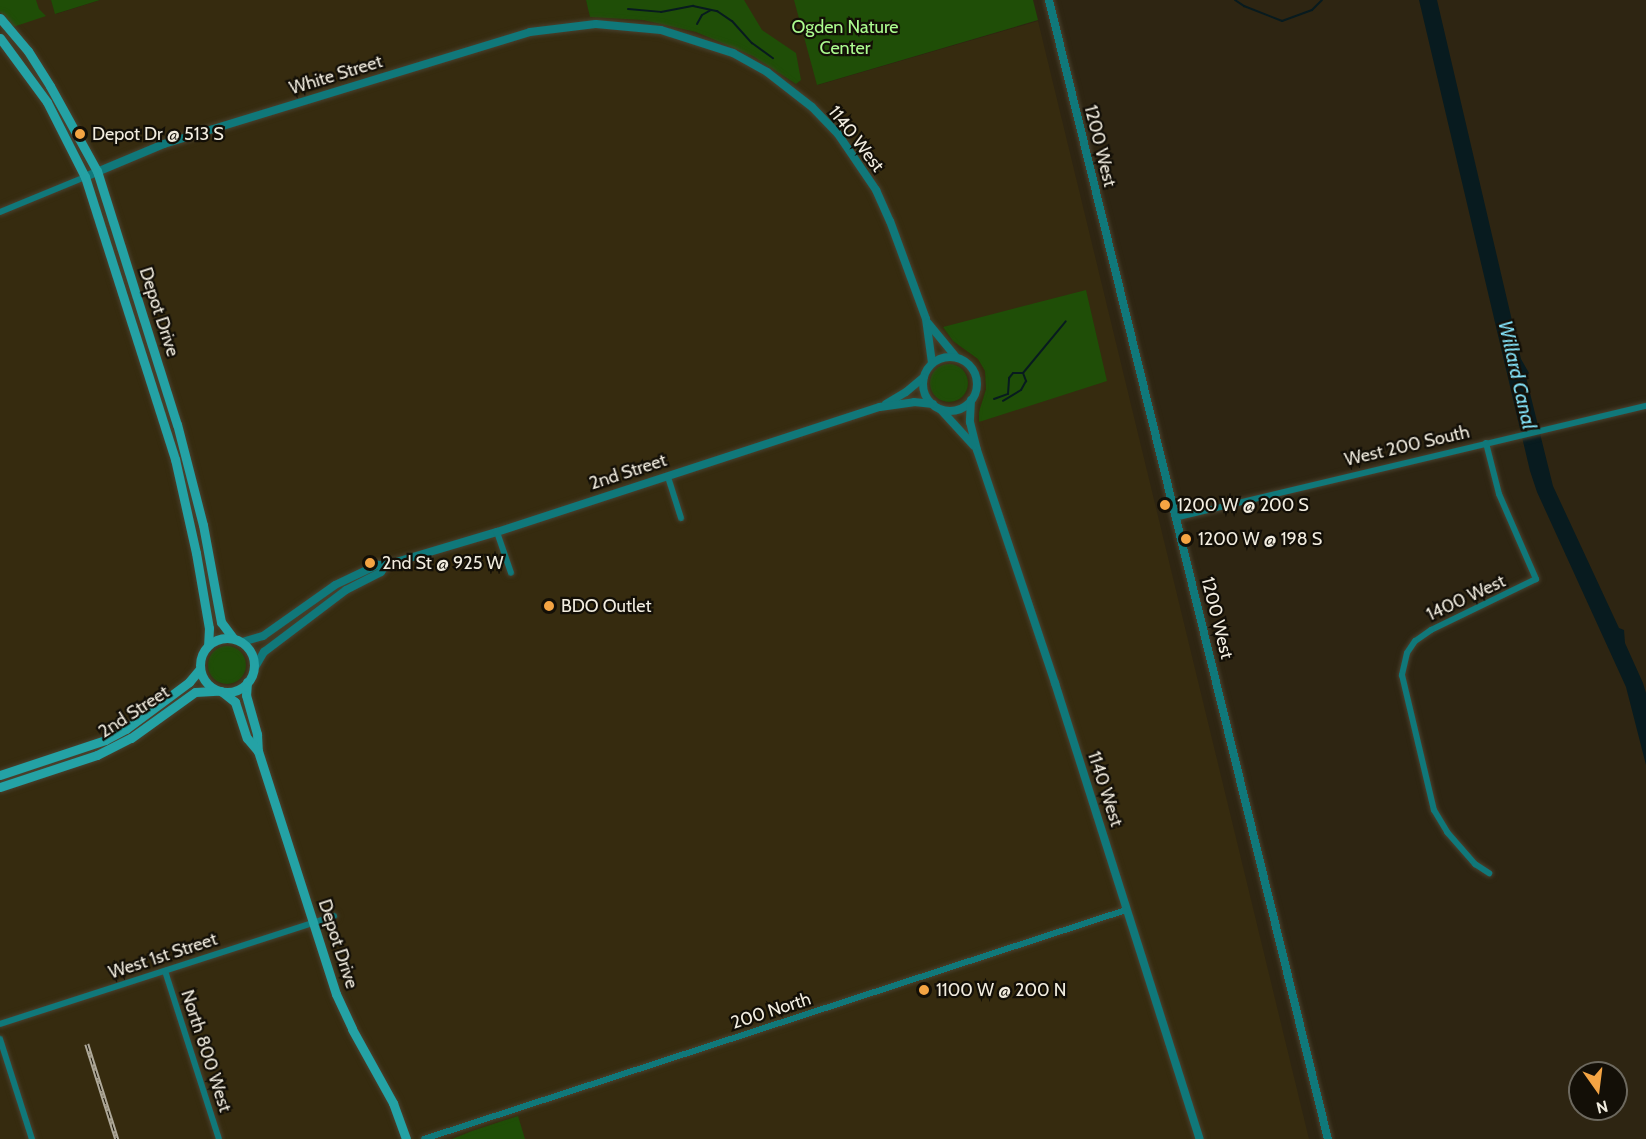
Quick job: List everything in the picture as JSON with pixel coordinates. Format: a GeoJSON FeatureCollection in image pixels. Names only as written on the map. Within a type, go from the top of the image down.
{"type":"FeatureCollection","features":[{"type":"Feature","properties":{"kind":"main road","name":"Depot Drive"},"geometry":{"type":"LineString","coordinates":[[0,18],[28,51],[97,171],[177,424],[203,525],[221,622],[237,640]]}},
{"type":"Feature","properties":{"kind":"main road","name":"Depot Drive"},"geometry":{"type":"LineString","coordinates":[[0,38],[47,102],[85,177],[175,459],[196,553],[209,628],[208,645]]}},
{"type":"Feature","properties":{"kind":"main road"},"geometry":{"type":"LineString","coordinates":[[221,638],[237,640],[250,650],[254,669],[247,682],[236,690],[219,691],[203,679],[200,670],[201,655],[208,645],[221,638]]}},
{"type":"Feature","properties":{"kind":"main road","name":"2nd Street"},"geometry":{"type":"LineString","coordinates":[[0,775],[105,740],[126,729],[189,682],[200,670]]}},
{"type":"Feature","properties":{"kind":"main road","name":"Depot Drive"},"geometry":{"type":"LineString","coordinates":[[247,682],[246,695],[257,734],[258,751],[344,1012],[393,1102],[406,1139]]}},
{"type":"Feature","properties":{"kind":"main road","name":"Depot Drive"},"geometry":{"type":"LineString","coordinates":[[219,691],[234,702],[247,738],[258,751]]}},
{"type":"Feature","properties":{"kind":"main road","name":"2nd Street"},"geometry":{"type":"LineString","coordinates":[[0,787],[97,755],[130,738],[195,692],[219,691]]}},
{"type":"Feature","properties":{"kind":"street","name":"1200 West"},"geometry":{"type":"LineString","coordinates":[[1049,0],[1328,1139]]}},
{"type":"Feature","properties":{"kind":"street","name":"White Street"},"geometry":{"type":"LineString","coordinates":[[0,212],[164,144],[530,32],[596,24],[630,26],[693,38]]}},
{"type":"Feature","properties":{"kind":"street","name":"1140 West"},"geometry":{"type":"LineString","coordinates":[[693,38],[733,53],[767,72],[812,108],[838,134],[876,190],[890,221],[926,319],[932,363]]}},
{"type":"Feature","properties":{"kind":"street","name":"1140 West"},"geometry":{"type":"LineString","coordinates":[[926,319],[957,358]]}},
{"type":"Feature","properties":{"kind":"street"},"geometry":{"type":"LineString","coordinates":[[948,357],[957,358],[965,362],[975,375],[975,392],[971,400],[958,410],[942,410],[933,404],[924,391],[924,377],[932,363],[948,357]]}},
{"type":"Feature","properties":{"kind":"street","name":"2nd Street"},"geometry":{"type":"LineString","coordinates":[[880,407],[906,392],[924,377]]}},
{"type":"Feature","properties":{"kind":"street","name":"1140 West"},"geometry":{"type":"LineString","coordinates":[[971,400],[970,422],[977,450],[1055,682],[1200,1139]]}},
{"type":"Feature","properties":{"kind":"street","name":"2nd Street"},"geometry":{"type":"LineString","coordinates":[[237,640],[263,636],[335,585],[376,565],[386,566],[497,532],[880,407],[914,402],[933,404]]}},
{"type":"Feature","properties":{"kind":"street","name":"West 200 South"},"geometry":{"type":"LineString","coordinates":[[1176,518],[1646,406]]}},
{"type":"Feature","properties":{"kind":"street","name":"1140 West"},"geometry":{"type":"LineString","coordinates":[[942,410],[977,450]]}},
{"type":"Feature","properties":{"kind":"street","name":"1400 West"},"geometry":{"type":"LineString","coordinates":[[1486,443],[1499,494],[1536,579],[1431,630],[1415,641],[1407,653],[1402,675],[1434,810],[1447,832],[1475,864],[1489,873]]}},
{"type":"Feature","properties":{"kind":"street"},"geometry":{"type":"LineString","coordinates":[[668,477],[681,518]]}},
{"type":"Feature","properties":{"kind":"street"},"geometry":{"type":"LineString","coordinates":[[497,532],[511,573]]}},
{"type":"Feature","properties":{"kind":"street","name":"2nd Street"},"geometry":{"type":"LineString","coordinates":[[254,669],[264,652],[346,590],[381,572],[386,566]]}},
{"type":"Feature","properties":{"kind":"street","name":"200 North"},"geometry":{"type":"LineString","coordinates":[[424,1139],[1126,910]]}},
{"type":"Feature","properties":{"kind":"street","name":"West 1st Street"},"geometry":{"type":"LineString","coordinates":[[0,1024],[334,916]]}},
{"type":"Feature","properties":{"kind":"street","name":"North 800 West"},"geometry":{"type":"LineString","coordinates":[[165,971],[219,1139]]}},
{"type":"Feature","properties":{"kind":"street"},"geometry":{"type":"LineString","coordinates":[[0,1039],[32,1139]]}},
{"type":"Feature","properties":{"kind":"shaded area"},"geometry":{"type":"Polygon","coordinates":[[[0,0],[51,0],[56,14],[100,0],[586,0],[592,16],[632,0],[795,0],[818,85],[1038,21],[1309,1139],[0,1139],[0,0]]]}},
{"type":"Feature","properties":{"kind":"green space"},"geometry":{"type":"Polygon","coordinates":[[[0,0],[36,0],[39,9],[46,16],[13,27],[0,12],[0,0]]]}},
{"type":"Feature","properties":{"kind":"green space"},"geometry":{"type":"Polygon","coordinates":[[[51,0],[100,0],[55,14],[51,0]]]}},
{"type":"Feature","properties":{"kind":"green space"},"geometry":{"type":"Polygon","coordinates":[[[586,0],[744,0],[762,30],[796,53],[801,80],[796,84],[753,56],[696,32],[643,20],[590,17],[586,0]]]}},
{"type":"Feature","properties":{"kind":"green space","name":"Ogden Nature Center"},"geometry":{"type":"Polygon","coordinates":[[[794,0],[1033,0],[1038,20],[817,85],[794,0]]]}},
{"type":"Feature","properties":{"kind":"green space"},"geometry":{"type":"Polygon","coordinates":[[[1086,290],[1107,381],[979,422],[979,412],[986,389],[985,371],[978,359],[953,341],[943,327],[1086,290]]]}},
{"type":"Feature","properties":{"kind":"green space"},"geometry":{"type":"Polygon","coordinates":[[[949,364],[962,370],[968,383],[962,396],[949,402],[936,396],[930,383],[936,370],[949,364]]]}},
{"type":"Feature","properties":{"kind":"green space"},"geometry":{"type":"Polygon","coordinates":[[[227,646],[240,652],[246,665],[240,678],[227,684],[214,678],[208,665],[214,652],[227,646]]]}},
{"type":"Feature","properties":{"kind":"green space"},"geometry":{"type":"Polygon","coordinates":[[[518,1116],[525,1139],[452,1139],[472,1131],[518,1116]]]}},
{"type":"Feature","properties":{"kind":"water","name":"Willard Canal"},"geometry":{"type":"Polygon","coordinates":[[[1419,0],[1437,0],[1521,359],[1529,373],[1526,377],[1553,486],[1619,628],[1624,630],[1625,643],[1646,693],[1646,765],[1626,687],[1537,492],[1530,471],[1419,0]]]}},
{"type":"Feature","properties":{"kind":"waterway"},"geometry":{"type":"LineString","coordinates":[[1235,0],[1244,6],[1282,21],[1312,10],[1322,0]]}},
{"type":"Feature","properties":{"kind":"waterway"},"geometry":{"type":"LineString","coordinates":[[628,9],[661,12],[693,6],[717,11],[732,21],[752,43],[773,58]]}},
{"type":"Feature","properties":{"kind":"waterway"},"geometry":{"type":"LineString","coordinates":[[697,24],[702,15],[711,10]]}},
{"type":"Feature","properties":{"kind":"waterway"},"geometry":{"type":"LineString","coordinates":[[1023,373],[1066,321]]}},
{"type":"Feature","properties":{"kind":"waterway"},"geometry":{"type":"LineString","coordinates":[[994,399],[1008,394],[1009,378],[1013,373],[1023,373],[1026,381],[1021,390],[1003,401]]}},
{"type":"Feature","properties":{"kind":"railway"},"geometry":{"type":"LineString","coordinates":[[87,1044],[117,1139]]}},
{"type":"Feature","properties":{"kind":"place","name":"Depot Dr @ 513 S"},"geometry":{"type":"Point","coordinates":[80,134]}},
{"type":"Feature","properties":{"kind":"place","name":"1200 W @ 200 S"},"geometry":{"type":"Point","coordinates":[1165,505]}},
{"type":"Feature","properties":{"kind":"place","name":"1200 W @ 198 S"},"geometry":{"type":"Point","coordinates":[1186,539]}},
{"type":"Feature","properties":{"kind":"place","name":"2nd St @ 925 W"},"geometry":{"type":"Point","coordinates":[370,563]}},
{"type":"Feature","properties":{"kind":"place","name":"BDO Outlet"},"geometry":{"type":"Point","coordinates":[549,606]}},
{"type":"Feature","properties":{"kind":"place","name":"1100 W @ 200 N"},"geometry":{"type":"Point","coordinates":[924,990]}}]}
